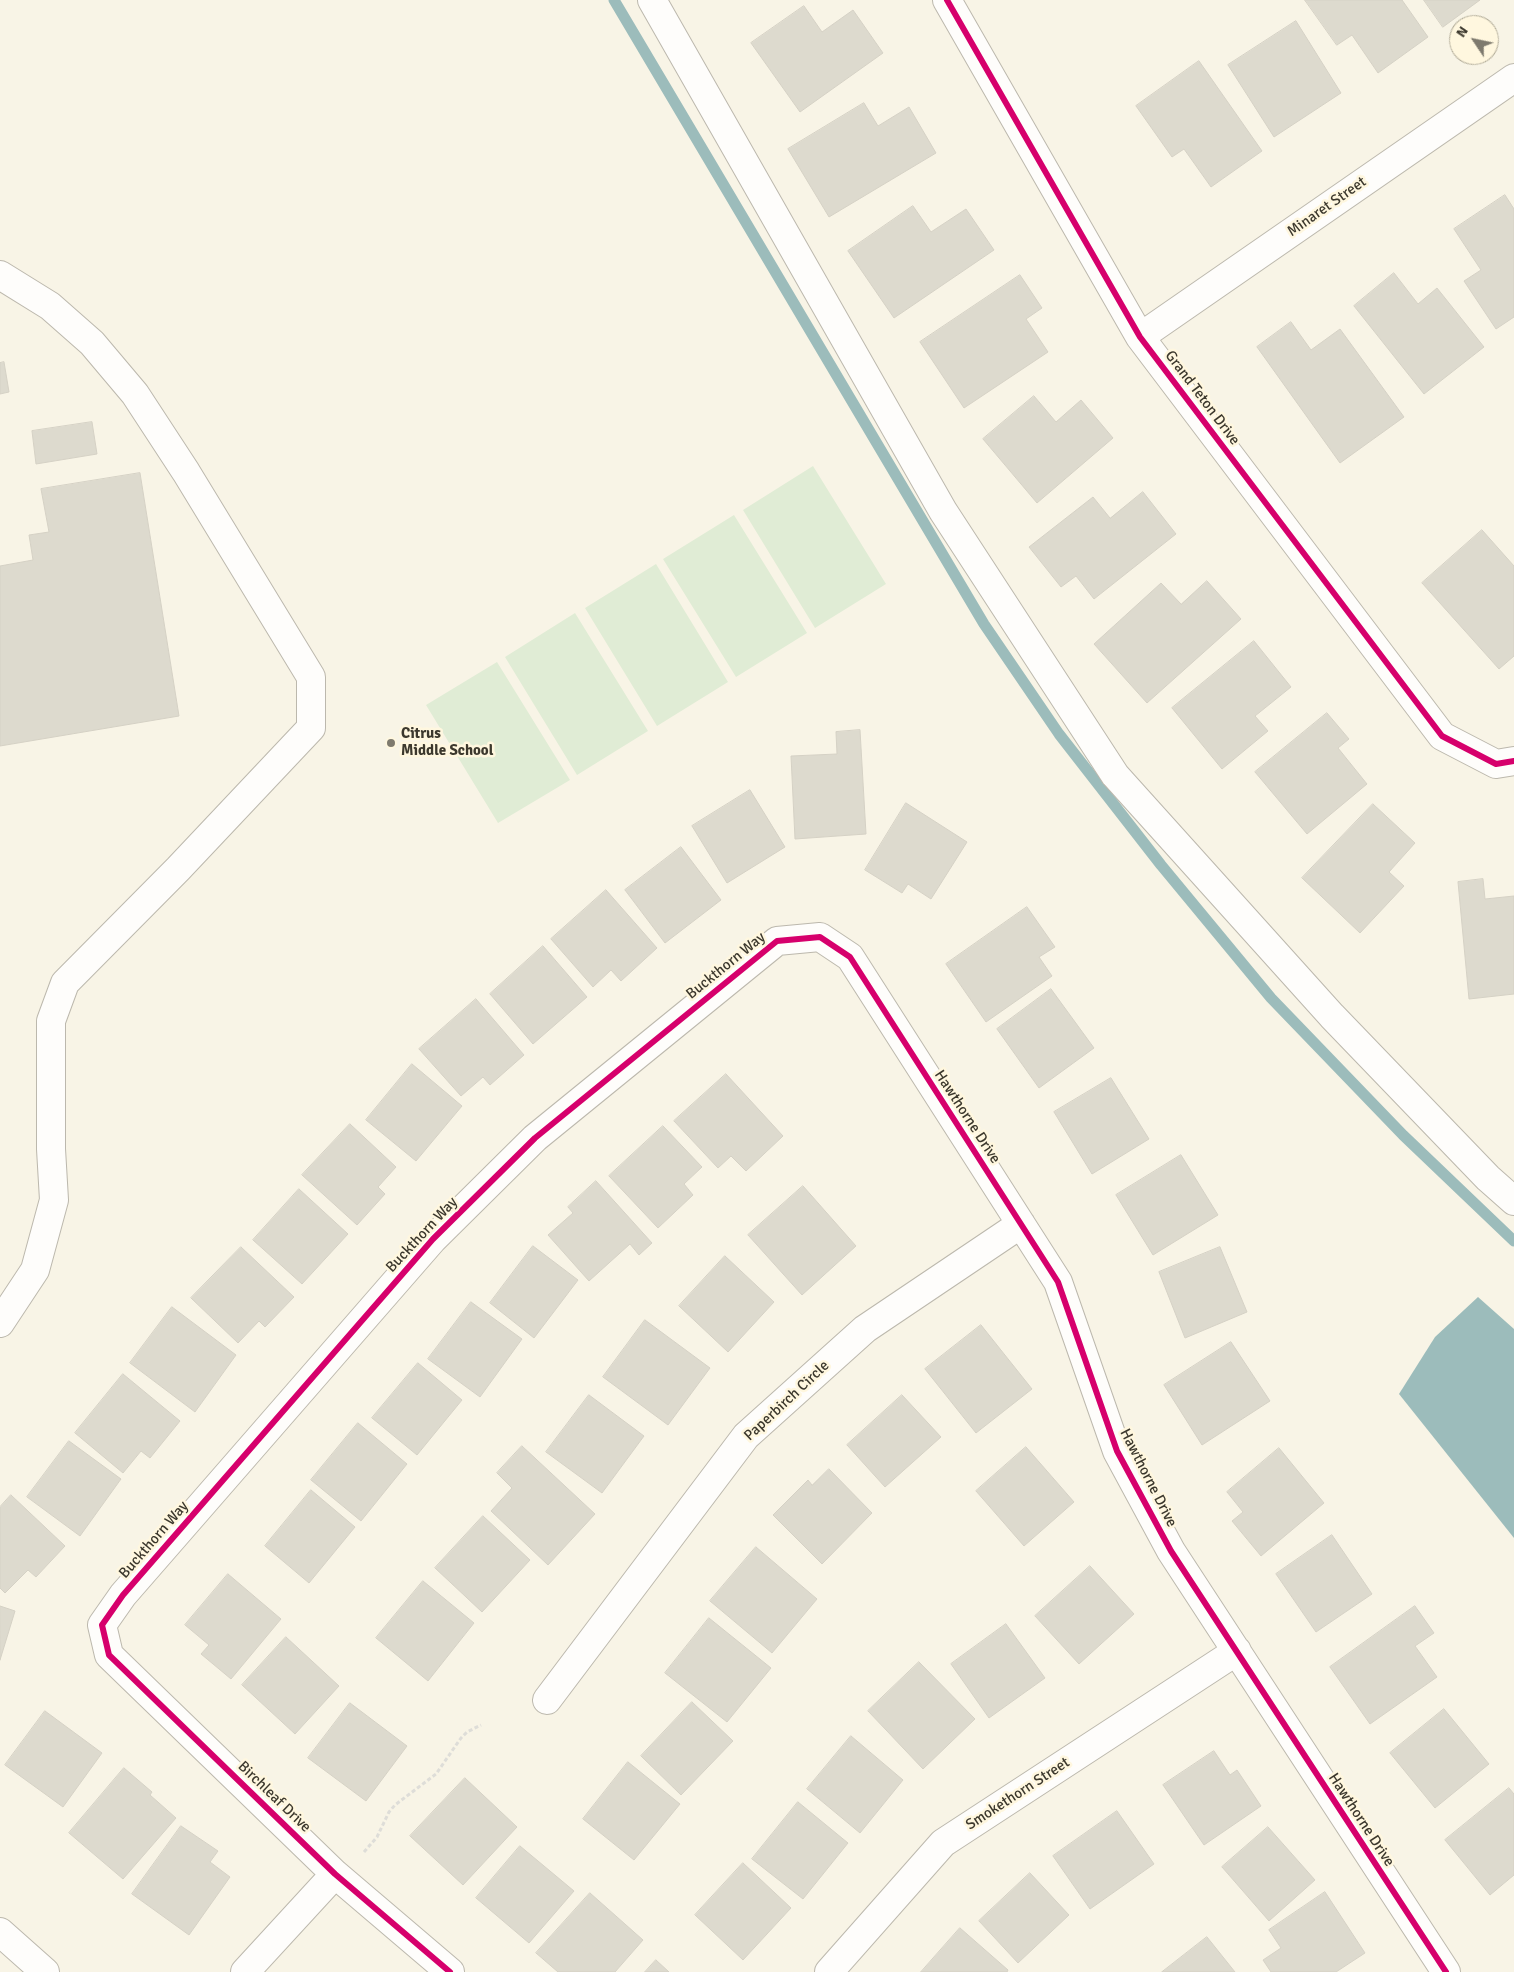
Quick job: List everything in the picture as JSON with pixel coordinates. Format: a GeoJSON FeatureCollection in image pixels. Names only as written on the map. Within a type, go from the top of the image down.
{"type":"FeatureCollection","features":[{"type":"Feature","properties":{"kind":"street"},"geometry":{"type":"LineString","coordinates":[[652,0],[943,511],[1115,775],[1332,1016],[1488,1178],[1514,1201]]}},
{"type":"Feature","properties":{"kind":"street","name":"Grand Teton Drive"},"geometry":{"type":"LineString","coordinates":[[947,0],[1140,337],[1442,736],[1505,762]]}},
{"type":"Feature","properties":{"kind":"street","name":"Minaret Street"},"geometry":{"type":"LineString","coordinates":[[1140,337],[1514,78]]}},
{"type":"Feature","properties":{"kind":"street"},"geometry":{"type":"LineString","coordinates":[[0,275],[50,306],[92,343],[135,394],[186,472],[311,677],[311,728],[178,869],[65,983],[51,1021],[51,1149],[54,1200],[35,1270],[0,1323]]}},
{"type":"Feature","properties":{"kind":"street","name":"Hawthorne Drive"},"geometry":{"type":"LineString","coordinates":[[820,937],[850,958],[1058,1282],[1117,1451],[1171,1551],[1446,1972]]}},
{"type":"Feature","properties":{"kind":"street","name":"Buckthorn Way"},"geometry":{"type":"LineString","coordinates":[[102,1625],[123,1594],[433,1239],[534,1138],[777,941],[820,937]]}},
{"type":"Feature","properties":{"kind":"street","name":"Paperbirch Circle"},"geometry":{"type":"LineString","coordinates":[[547,1700],[746,1436],[865,1329],[1021,1224]]}},
{"type":"Feature","properties":{"kind":"street","name":"Birchleaf Drive"},"geometry":{"type":"LineString","coordinates":[[102,1625],[109,1655],[335,1874],[450,1972]]}},
{"type":"Feature","properties":{"kind":"street","name":"Smokethorn Street"},"geometry":{"type":"LineString","coordinates":[[829,1972],[943,1843],[1236,1651]]}},
{"type":"Feature","properties":{"kind":"street"},"geometry":{"type":"LineString","coordinates":[[245,1972],[335,1874]]}},
{"type":"Feature","properties":{"kind":"street"},"geometry":{"type":"LineString","coordinates":[[0,1932],[45,1972]]}},
{"type":"Feature","properties":{"kind":"path"},"geometry":{"type":"LineString","coordinates":[[364,1852],[377,1838],[389,1812],[395,1805],[436,1774],[461,1738],[467,1732],[481,1725]]}},
{"type":"Feature","properties":{"kind":"green space"},"geometry":{"type":"Polygon","coordinates":[[[813,466],[886,584],[815,628],[743,510],[813,466]]]}},
{"type":"Feature","properties":{"kind":"green space"},"geometry":{"type":"Polygon","coordinates":[[[734,515],[807,633],[736,677],[663,559],[734,515]]]}},
{"type":"Feature","properties":{"kind":"green space"},"geometry":{"type":"Polygon","coordinates":[[[656,564],[728,682],[657,726],[585,608],[656,564]]]}},
{"type":"Feature","properties":{"kind":"green space"},"geometry":{"type":"Polygon","coordinates":[[[575,613],[648,731],[577,775],[505,657],[575,613]]]}},
{"type":"Feature","properties":{"kind":"green space"},"geometry":{"type":"Polygon","coordinates":[[[497,662],[570,780],[498,823],[426,705],[497,662]]]}},
{"type":"Feature","properties":{"kind":"water"},"geometry":{"type":"Polygon","coordinates":[[[1478,1297],[1514,1329],[1514,1538],[1399,1394],[1435,1337],[1478,1297]]]}},
{"type":"Feature","properties":{"kind":"building"},"geometry":{"type":"Polygon","coordinates":[[[1305,0],[1402,0],[1428,37],[1378,73],[1352,35],[1337,45],[1305,0]]]}},
{"type":"Feature","properties":{"kind":"building"},"geometry":{"type":"Polygon","coordinates":[[[1424,0],[1480,0],[1459,15],[1449,15],[1449,23],[1443,27],[1424,0]]]}},
{"type":"Feature","properties":{"kind":"building"},"geometry":{"type":"Polygon","coordinates":[[[804,6],[822,32],[853,10],[883,53],[800,112],[751,43],[804,6]]]}},
{"type":"Feature","properties":{"kind":"building"},"geometry":{"type":"Polygon","coordinates":[[[1296,21],[1341,93],[1274,137],[1228,65],[1296,21]]]}},
{"type":"Feature","properties":{"kind":"building"},"geometry":{"type":"Polygon","coordinates":[[[1199,61],[1262,151],[1211,187],[1184,149],[1172,157],[1136,106],[1199,61]]]}},
{"type":"Feature","properties":{"kind":"building"},"geometry":{"type":"Polygon","coordinates":[[[864,103],[878,126],[909,107],[936,153],[829,217],[788,149],[864,103]]]}},
{"type":"Feature","properties":{"kind":"building"},"geometry":{"type":"Polygon","coordinates":[[[1505,195],[1514,209],[1514,317],[1496,329],[1464,281],[1481,270],[1454,229],[1505,195]]]}},
{"type":"Feature","properties":{"kind":"building"},"geometry":{"type":"Polygon","coordinates":[[[913,206],[931,232],[966,209],[994,250],[894,318],[848,251],[913,206]]]}},
{"type":"Feature","properties":{"kind":"building"},"geometry":{"type":"Polygon","coordinates":[[[1394,273],[1418,304],[1437,288],[1484,347],[1424,394],[1354,306],[1394,273]]]}},
{"type":"Feature","properties":{"kind":"building"},"geometry":{"type":"Polygon","coordinates":[[[1020,275],[1042,308],[1026,319],[1048,352],[964,408],[920,342],[1020,275]]]}},
{"type":"Feature","properties":{"kind":"building"},"geometry":{"type":"Polygon","coordinates":[[[1291,322],[1311,350],[1340,329],[1404,417],[1340,463],[1257,347],[1291,322]]]}},
{"type":"Feature","properties":{"kind":"building"},"geometry":{"type":"Polygon","coordinates":[[[4,362],[9,392],[0,394],[0,363],[4,362]]]}},
{"type":"Feature","properties":{"kind":"building"},"geometry":{"type":"Polygon","coordinates":[[[1034,396],[1056,422],[1081,400],[1113,438],[1037,503],[983,439],[1034,396]]]}},
{"type":"Feature","properties":{"kind":"building"},"geometry":{"type":"Polygon","coordinates":[[[92,422],[97,454],[36,464],[32,431],[92,422]]]}},
{"type":"Feature","properties":{"kind":"building"},"geometry":{"type":"Polygon","coordinates":[[[140,473],[179,716],[0,746],[0,566],[33,560],[29,535],[49,532],[41,489],[140,473]]]}},
{"type":"Feature","properties":{"kind":"building"},"geometry":{"type":"Polygon","coordinates":[[[1143,492],[1176,534],[1094,599],[1076,576],[1061,587],[1029,547],[1093,497],[1110,518],[1143,492]]]}},
{"type":"Feature","properties":{"kind":"building"},"geometry":{"type":"Polygon","coordinates":[[[1482,530],[1514,566],[1514,656],[1499,669],[1422,583],[1482,530]]]}},
{"type":"Feature","properties":{"kind":"building"},"geometry":{"type":"Polygon","coordinates":[[[1207,581],[1241,619],[1147,703],[1094,644],[1161,583],[1181,604],[1207,581]]]}},
{"type":"Feature","properties":{"kind":"building"},"geometry":{"type":"Polygon","coordinates":[[[1254,641],[1291,687],[1255,716],[1268,731],[1222,769],[1172,708],[1254,641]]]}},
{"type":"Feature","properties":{"kind":"building"},"geometry":{"type":"Polygon","coordinates":[[[1327,713],[1349,739],[1338,748],[1367,784],[1307,834],[1255,772],[1327,713]]]}},
{"type":"Feature","properties":{"kind":"building"},"geometry":{"type":"Polygon","coordinates":[[[860,730],[866,834],[795,839],[791,756],[837,754],[836,732],[860,730]]]}},
{"type":"Feature","properties":{"kind":"building"},"geometry":{"type":"Polygon","coordinates":[[[750,790],[785,847],[727,883],[692,826],[750,790]]]}},
{"type":"Feature","properties":{"kind":"building"},"geometry":{"type":"Polygon","coordinates":[[[906,803],[967,842],[931,899],[908,884],[902,893],[865,870],[906,803]]]}},
{"type":"Feature","properties":{"kind":"building"},"geometry":{"type":"Polygon","coordinates":[[[1373,804],[1415,843],[1389,872],[1404,886],[1360,933],[1302,878],[1373,804]]]}},
{"type":"Feature","properties":{"kind":"building"},"geometry":{"type":"Polygon","coordinates":[[[681,847],[721,900],[665,943],[625,890],[681,847]]]}},
{"type":"Feature","properties":{"kind":"building"},"geometry":{"type":"Polygon","coordinates":[[[1483,879],[1485,899],[1514,896],[1514,994],[1469,999],[1458,882],[1483,879]]]}},
{"type":"Feature","properties":{"kind":"building"},"geometry":{"type":"Polygon","coordinates":[[[606,890],[657,948],[621,981],[611,970],[593,987],[551,939],[606,890]]]}},
{"type":"Feature","properties":{"kind":"building"},"geometry":{"type":"Polygon","coordinates":[[[1027,907],[1055,947],[1039,957],[1052,976],[986,1022],[946,964],[1027,907]]]}},
{"type":"Feature","properties":{"kind":"building"},"geometry":{"type":"Polygon","coordinates":[[[543,946],[587,997],[533,1044],[490,994],[543,946]]]}},
{"type":"Feature","properties":{"kind":"building"},"geometry":{"type":"Polygon","coordinates":[[[1051,989],[1094,1048],[1039,1088],[997,1029],[1051,989]]]}},
{"type":"Feature","properties":{"kind":"building"},"geometry":{"type":"Polygon","coordinates":[[[476,999],[524,1055],[490,1085],[483,1077],[461,1096],[419,1049],[476,999]]]}},
{"type":"Feature","properties":{"kind":"building"},"geometry":{"type":"Polygon","coordinates":[[[412,1064],[462,1106],[416,1161],[366,1120],[412,1064]]]}},
{"type":"Feature","properties":{"kind":"building"},"geometry":{"type":"Polygon","coordinates":[[[726,1074],[783,1136],[746,1171],[731,1156],[718,1168],[674,1121],[726,1074]]]}},
{"type":"Feature","properties":{"kind":"building"},"geometry":{"type":"Polygon","coordinates":[[[1111,1078],[1149,1139],[1092,1174],[1054,1112],[1111,1078]]]}},
{"type":"Feature","properties":{"kind":"building"},"geometry":{"type":"Polygon","coordinates":[[[350,1124],[396,1167],[378,1187],[385,1194],[357,1225],[302,1175],[350,1124]]]}},
{"type":"Feature","properties":{"kind":"building"},"geometry":{"type":"Polygon","coordinates":[[[663,1126],[702,1167],[684,1184],[693,1195],[658,1228],[609,1176],[663,1126]]]}},
{"type":"Feature","properties":{"kind":"building"},"geometry":{"type":"Polygon","coordinates":[[[1181,1155],[1218,1215],[1153,1255],[1116,1195],[1181,1155]]]}},
{"type":"Feature","properties":{"kind":"building"},"geometry":{"type":"Polygon","coordinates":[[[596,1181],[652,1243],[639,1255],[630,1244],[589,1281],[548,1235],[573,1213],[568,1207],[596,1181]]]}},
{"type":"Feature","properties":{"kind":"building"},"geometry":{"type":"Polygon","coordinates":[[[803,1186],[856,1246],[802,1295],[748,1235],[803,1186]]]}},
{"type":"Feature","properties":{"kind":"building"},"geometry":{"type":"Polygon","coordinates":[[[299,1189],[348,1234],[302,1284],[253,1240],[299,1189]]]}},
{"type":"Feature","properties":{"kind":"building"},"geometry":{"type":"Polygon","coordinates":[[[533,1246],[578,1280],[534,1338],[490,1303],[533,1246]]]}},
{"type":"Feature","properties":{"kind":"building"},"geometry":{"type":"Polygon","coordinates":[[[241,1247],[294,1297],[265,1327],[259,1321],[238,1343],[191,1298],[241,1247]]]}},
{"type":"Feature","properties":{"kind":"building"},"geometry":{"type":"Polygon","coordinates":[[[1220,1247],[1247,1312],[1185,1338],[1159,1272],[1220,1247]]]}},
{"type":"Feature","properties":{"kind":"building"},"geometry":{"type":"Polygon","coordinates":[[[725,1256],[774,1302],[728,1352],[679,1306],[725,1256]]]}},
{"type":"Feature","properties":{"kind":"building"},"geometry":{"type":"Polygon","coordinates":[[[471,1302],[522,1339],[480,1397],[428,1359],[471,1302]]]}},
{"type":"Feature","properties":{"kind":"building"},"geometry":{"type":"Polygon","coordinates":[[[172,1307],[236,1355],[195,1412],[130,1363],[172,1307]]]}},
{"type":"Feature","properties":{"kind":"building"},"geometry":{"type":"Polygon","coordinates":[[[645,1320],[710,1368],[668,1425],[603,1377],[645,1320]]]}},
{"type":"Feature","properties":{"kind":"building"},"geometry":{"type":"Polygon","coordinates":[[[981,1325],[1032,1389],[976,1433],[925,1369],[981,1325]]]}},
{"type":"Feature","properties":{"kind":"building"},"geometry":{"type":"Polygon","coordinates":[[[1231,1342],[1270,1401],[1202,1445],[1164,1385],[1231,1342]]]}},
{"type":"Feature","properties":{"kind":"building"},"geometry":{"type":"Polygon","coordinates":[[[418,1363],[462,1400],[417,1455],[372,1418],[418,1363]]]}},
{"type":"Feature","properties":{"kind":"building"},"geometry":{"type":"Polygon","coordinates":[[[123,1374],[180,1421],[150,1458],[141,1451],[123,1473],[75,1433],[123,1374]]]}},
{"type":"Feature","properties":{"kind":"building"},"geometry":{"type":"Polygon","coordinates":[[[589,1395],[644,1436],[602,1493],[546,1452],[589,1395]]]}},
{"type":"Feature","properties":{"kind":"building"},"geometry":{"type":"Polygon","coordinates":[[[902,1395],[941,1437],[885,1487],[847,1445],[902,1395]]]}},
{"type":"Feature","properties":{"kind":"building"},"geometry":{"type":"Polygon","coordinates":[[[358,1423],[407,1464],[361,1521],[311,1480],[358,1423]]]}},
{"type":"Feature","properties":{"kind":"building"},"geometry":{"type":"Polygon","coordinates":[[[69,1441],[121,1479],[80,1536],[27,1497],[69,1441]]]}},
{"type":"Feature","properties":{"kind":"building"},"geometry":{"type":"Polygon","coordinates":[[[522,1446],[595,1514],[548,1565],[491,1511],[512,1488],[497,1473],[522,1446]]]}},
{"type":"Feature","properties":{"kind":"building"},"geometry":{"type":"Polygon","coordinates":[[[1026,1447],[1074,1502],[1024,1546],[976,1491],[1026,1447]]]}},
{"type":"Feature","properties":{"kind":"building"},"geometry":{"type":"Polygon","coordinates":[[[1279,1448],[1324,1503],[1261,1556],[1232,1521],[1243,1512],[1227,1492],[1279,1448]]]}},
{"type":"Feature","properties":{"kind":"building"},"geometry":{"type":"Polygon","coordinates":[[[829,1469],[872,1513],[822,1564],[773,1515],[808,1480],[812,1485],[829,1469]]]}},
{"type":"Feature","properties":{"kind":"building"},"geometry":{"type":"Polygon","coordinates":[[[311,1490],[355,1527],[309,1583],[265,1546],[311,1490]]]}},
{"type":"Feature","properties":{"kind":"building"},"geometry":{"type":"Polygon","coordinates":[[[11,1495],[65,1546],[36,1577],[28,1570],[5,1593],[0,1588],[0,1507],[11,1495]]]}},
{"type":"Feature","properties":{"kind":"building"},"geometry":{"type":"Polygon","coordinates":[[[483,1516],[530,1560],[482,1612],[435,1568],[483,1516]]]}},
{"type":"Feature","properties":{"kind":"building"},"geometry":{"type":"Polygon","coordinates":[[[1332,1535],[1372,1594],[1316,1632],[1276,1574],[1332,1535]]]}},
{"type":"Feature","properties":{"kind":"building"},"geometry":{"type":"Polygon","coordinates":[[[756,1547],[817,1599],[772,1653],[710,1601],[756,1547]]]}},
{"type":"Feature","properties":{"kind":"building"},"geometry":{"type":"Polygon","coordinates":[[[1090,1566],[1134,1614],[1079,1664],[1035,1616],[1090,1566]]]}},
{"type":"Feature","properties":{"kind":"building"},"geometry":{"type":"Polygon","coordinates":[[[228,1574],[281,1619],[231,1679],[201,1654],[209,1645],[185,1625],[228,1574]]]}},
{"type":"Feature","properties":{"kind":"building"},"geometry":{"type":"Polygon","coordinates":[[[423,1581],[474,1623],[428,1681],[376,1638],[423,1581]]]}},
{"type":"Feature","properties":{"kind":"building"},"geometry":{"type":"Polygon","coordinates":[[[0,1606],[15,1611],[0,1660],[0,1606]]]}},
{"type":"Feature","properties":{"kind":"building"},"geometry":{"type":"Polygon","coordinates":[[[1415,1606],[1434,1633],[1415,1646],[1437,1677],[1370,1724],[1330,1667],[1415,1606]]]}},
{"type":"Feature","properties":{"kind":"building"},"geometry":{"type":"Polygon","coordinates":[[[709,1618],[771,1668],[727,1722],[665,1673],[709,1618]]]}},
{"type":"Feature","properties":{"kind":"building"},"geometry":{"type":"Polygon","coordinates":[[[1006,1624],[1045,1678],[989,1718],[951,1664],[1006,1624]]]}},
{"type":"Feature","properties":{"kind":"building"},"geometry":{"type":"Polygon","coordinates":[[[286,1637],[339,1686],[295,1734],[242,1685],[286,1637]]]}},
{"type":"Feature","properties":{"kind":"building"},"geometry":{"type":"Polygon","coordinates":[[[919,1662],[975,1719],[923,1769],[868,1711],[919,1662]]]}},
{"type":"Feature","properties":{"kind":"building"},"geometry":{"type":"Polygon","coordinates":[[[692,1702],[733,1741],[681,1795],[641,1756],[692,1702]]]}},
{"type":"Feature","properties":{"kind":"building"},"geometry":{"type":"Polygon","coordinates":[[[350,1703],[407,1746],[366,1801],[308,1758],[350,1703]]]}},
{"type":"Feature","properties":{"kind":"building"},"geometry":{"type":"Polygon","coordinates":[[[1444,1709],[1489,1764],[1435,1808],[1390,1753],[1444,1709]]]}},
{"type":"Feature","properties":{"kind":"building"},"geometry":{"type":"Polygon","coordinates":[[[45,1711],[102,1753],[63,1807],[5,1765],[45,1711]]]}},
{"type":"Feature","properties":{"kind":"building"},"geometry":{"type":"Polygon","coordinates":[[[851,1736],[903,1780],[860,1833],[807,1789],[851,1736]]]}},
{"type":"Feature","properties":{"kind":"building"},"geometry":{"type":"Polygon","coordinates":[[[1214,1751],[1230,1775],[1237,1770],[1261,1806],[1204,1845],[1163,1785],[1214,1751]]]}},
{"type":"Feature","properties":{"kind":"building"},"geometry":{"type":"Polygon","coordinates":[[[628,1762],[680,1804],[634,1860],[583,1819],[628,1762]]]}},
{"type":"Feature","properties":{"kind":"building"},"geometry":{"type":"Polygon","coordinates":[[[124,1768],[152,1792],[150,1795],[176,1818],[123,1879],[69,1833],[124,1768]]]}},
{"type":"Feature","properties":{"kind":"building"},"geometry":{"type":"Polygon","coordinates":[[[465,1778],[517,1827],[463,1885],[410,1836],[465,1778]]]}},
{"type":"Feature","properties":{"kind":"building"},"geometry":{"type":"Polygon","coordinates":[[[1509,1788],[1514,1794],[1514,1875],[1490,1895],[1445,1840],[1509,1788]]]}},
{"type":"Feature","properties":{"kind":"building"},"geometry":{"type":"Polygon","coordinates":[[[798,1802],[848,1843],[803,1899],[752,1859],[798,1802]]]}},
{"type":"Feature","properties":{"kind":"building"},"geometry":{"type":"Polygon","coordinates":[[[1117,1811],[1154,1864],[1090,1909],[1053,1856],[1117,1811]]]}},
{"type":"Feature","properties":{"kind":"building"},"geometry":{"type":"Polygon","coordinates":[[[181,1826],[218,1851],[210,1862],[230,1877],[189,1935],[132,1894],[181,1826]]]}},
{"type":"Feature","properties":{"kind":"building"},"geometry":{"type":"Polygon","coordinates":[[[1268,1827],[1315,1880],[1269,1921],[1222,1867],[1268,1827]]]}},
{"type":"Feature","properties":{"kind":"building"},"geometry":{"type":"Polygon","coordinates":[[[520,1846],[574,1891],[529,1943],[476,1898],[520,1846]]]}},
{"type":"Feature","properties":{"kind":"building"},"geometry":{"type":"Polygon","coordinates":[[[743,1863],[791,1908],[743,1960],[695,1915],[743,1863]]]}},
{"type":"Feature","properties":{"kind":"building"},"geometry":{"type":"Polygon","coordinates":[[[1030,1873],[1069,1915],[1018,1963],[979,1921],[1030,1873]]]}},
{"type":"Feature","properties":{"kind":"building"},"geometry":{"type":"Polygon","coordinates":[[[1325,1892],[1365,1953],[1336,1972],[1271,1972],[1263,1960],[1281,1948],[1269,1930],[1325,1892]]]}},
{"type":"Feature","properties":{"kind":"building"},"geometry":{"type":"Polygon","coordinates":[[[590,1893],[643,1940],[615,1972],[558,1972],[536,1953],[590,1893]]]}},
{"type":"Feature","properties":{"kind":"building"},"geometry":{"type":"Polygon","coordinates":[[[960,1928],[1008,1970],[1007,1972],[921,1972],[960,1928]]]}},
{"type":"Feature","properties":{"kind":"building"},"geometry":{"type":"Polygon","coordinates":[[[1207,1937],[1235,1972],[1162,1972],[1207,1937]]]}},
{"type":"Feature","properties":{"kind":"building"},"geometry":{"type":"Polygon","coordinates":[[[656,1960],[669,1972],[645,1972],[656,1960]]]}},
{"type":"Feature","properties":{"kind":"waterway"},"geometry":{"type":"LineString","coordinates":[[614,0],[984,624],[1059,734],[1161,865],[1271,998],[1403,1135],[1514,1241]]}},
{"type":"Feature","properties":{"kind":"cycle path"},"geometry":{"type":"LineString","coordinates":[[947,0],[1140,337],[1442,736],[1496,764],[1514,761]]}},
{"type":"Feature","properties":{"kind":"cycle path"},"geometry":{"type":"LineString","coordinates":[[450,1972],[335,1874],[109,1655],[102,1625],[123,1595],[433,1239],[535,1138],[777,941],[820,937],[850,957],[1058,1282],[1117,1451],[1171,1551],[1446,1972]]}},
{"type":"Feature","properties":{"kind":"place","name":"Citrus Middle School"},"geometry":{"type":"Point","coordinates":[391,743]}}]}
